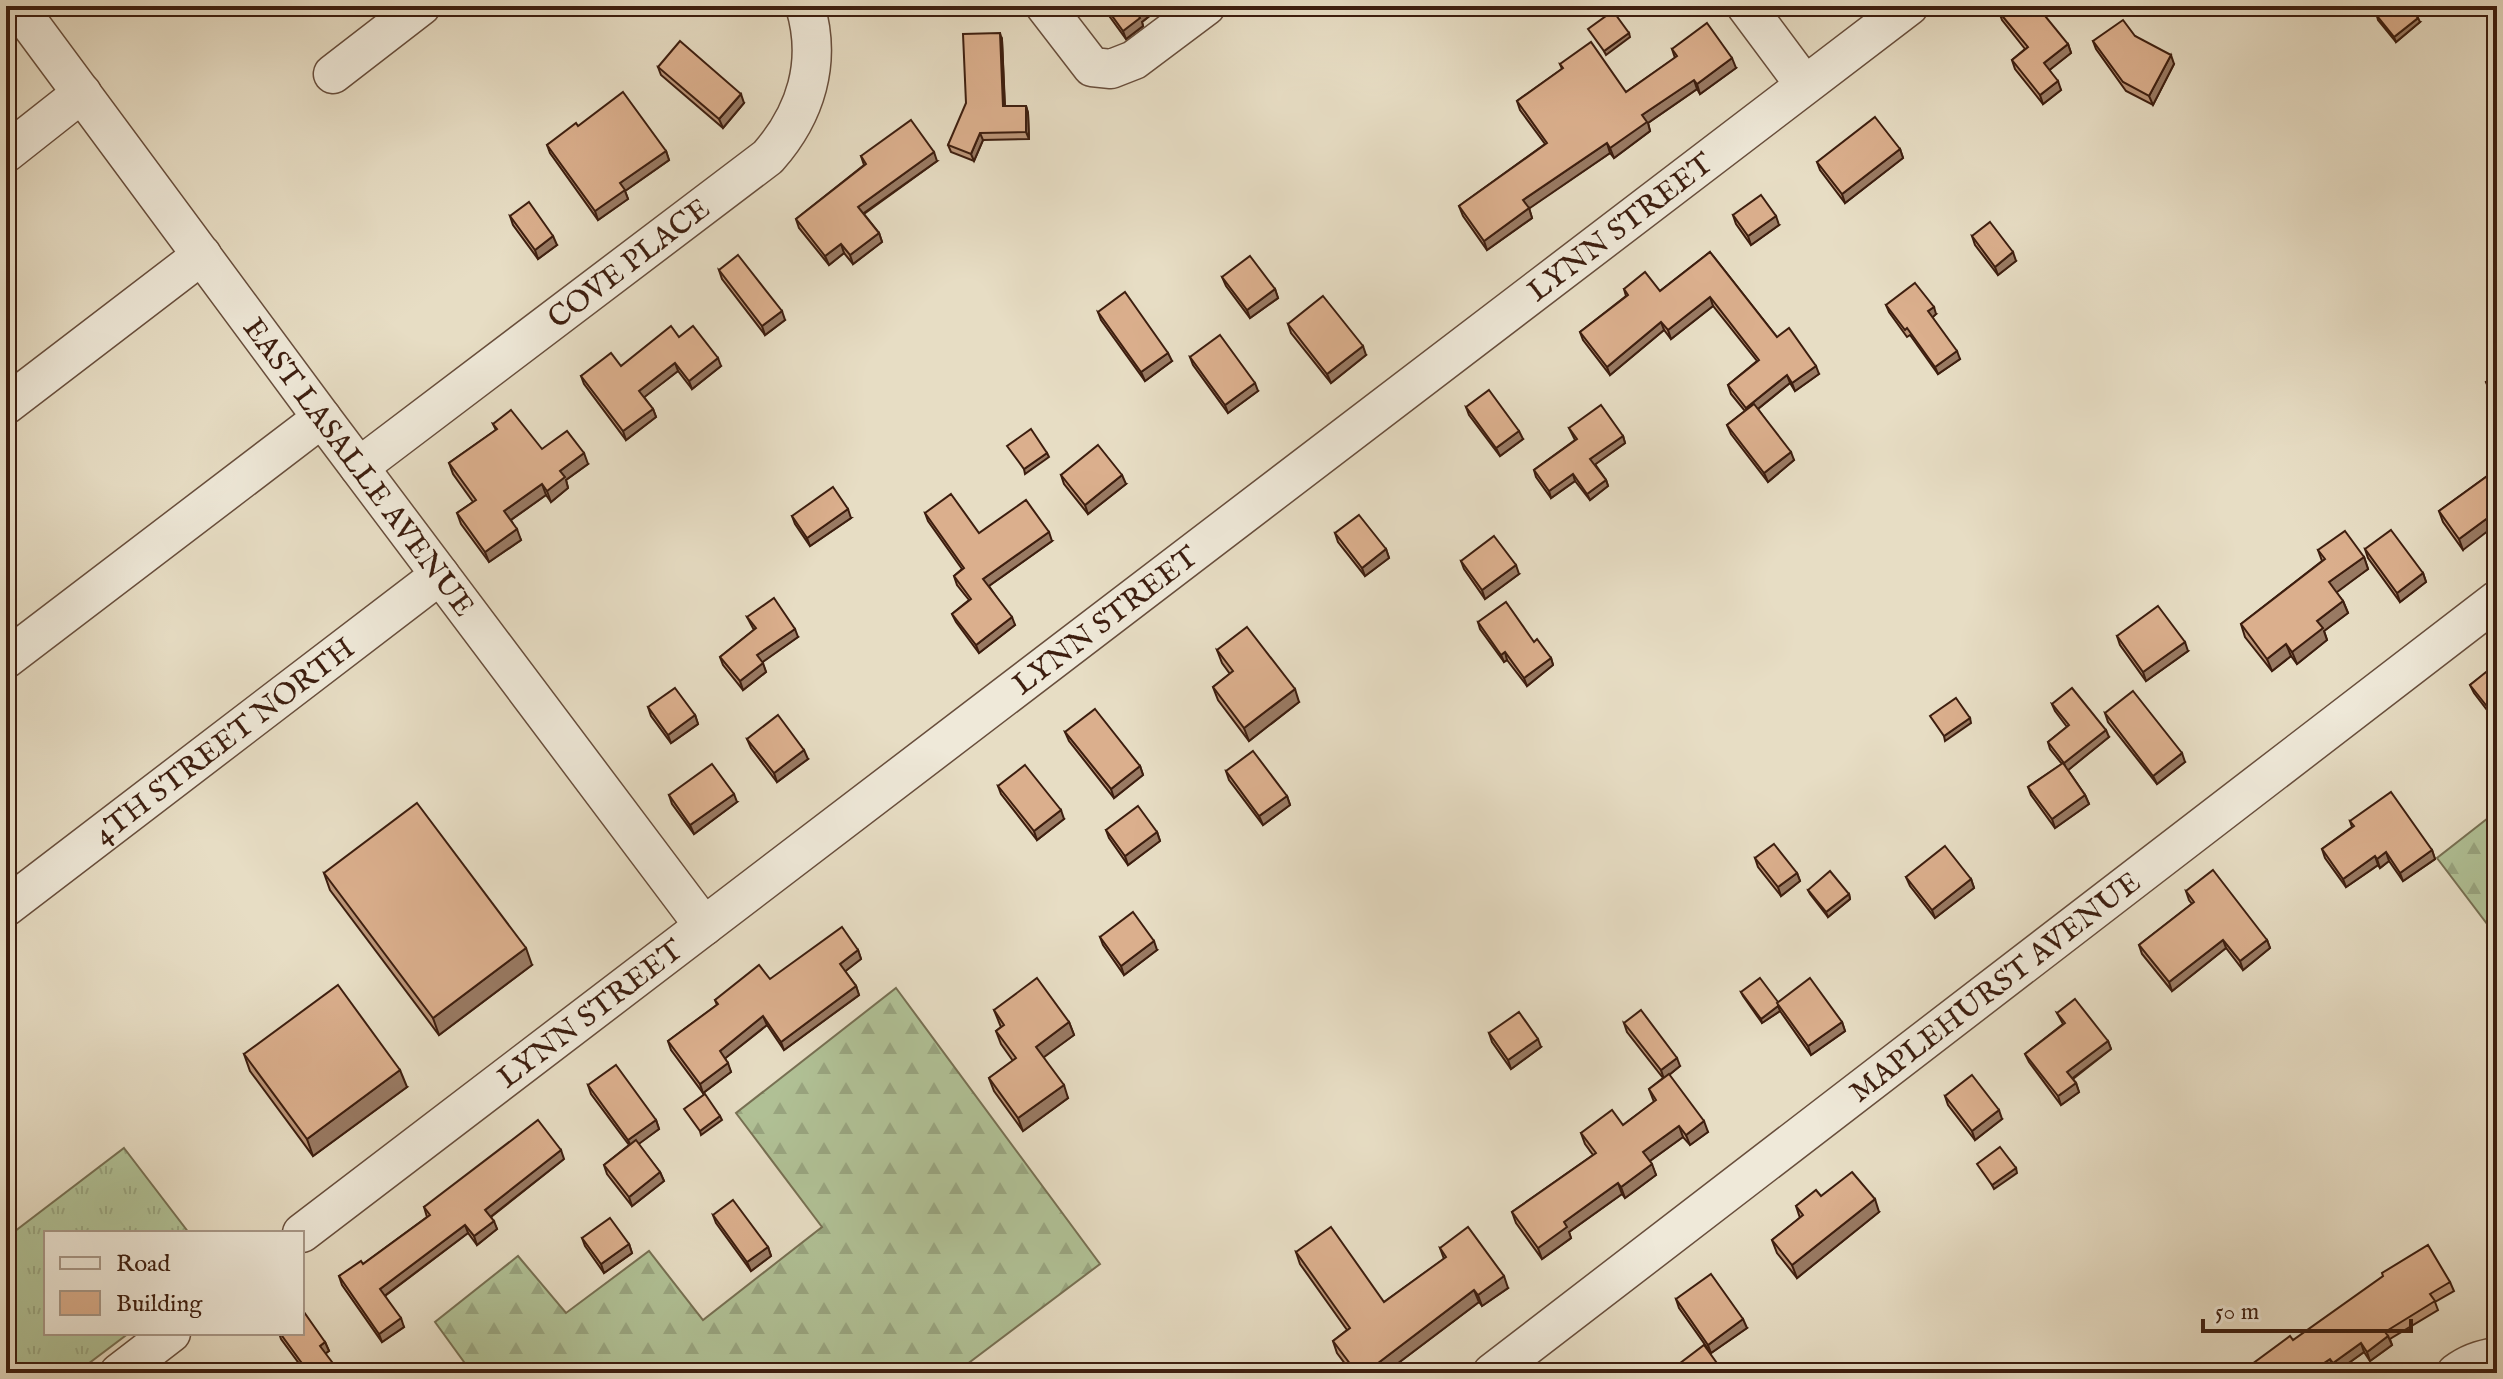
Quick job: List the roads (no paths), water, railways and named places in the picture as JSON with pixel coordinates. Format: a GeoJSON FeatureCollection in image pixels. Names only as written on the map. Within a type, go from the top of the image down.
{"type":"FeatureCollection","features":[{"type":"Feature","properties":{"kind":"street","name":"EAST LASALLE AVENUE"},"geometry":{"type":"LineString","coordinates":[[17,6],[704,926]]}},
{"type":"Feature","properties":{"kind":"street"},"geometry":{"type":"LineString","coordinates":[[333,74],[421,6]]}},
{"type":"Feature","properties":{"kind":"street","name":"COVE PLACE"},"geometry":{"type":"LineString","coordinates":[[359,467],[768,157],[785,139],[802,107],[812,71],[811,24],[805,6]]}},
{"type":"Feature","properties":{"kind":"street"},"geometry":{"type":"LineString","coordinates":[[1045,6],[1092,67],[1111,69],[1134,60],[1206,6]]}},
{"type":"Feature","properties":{"kind":"street"},"geometry":{"type":"LineString","coordinates":[[1746,6],[1804,84]]}},
{"type":"Feature","properties":{"kind":"street","name":"LYNN STREET"},"geometry":{"type":"LineString","coordinates":[[304,1231],[1909,6]]}},
{"type":"Feature","properties":{"kind":"street"},"geometry":{"type":"LineString","coordinates":[[6,153],[82,93]]}},
{"type":"Feature","properties":{"kind":"street"},"geometry":{"type":"LineString","coordinates":[[6,405],[202,255]]}},
{"type":"Feature","properties":{"kind":"street"},"geometry":{"type":"LineString","coordinates":[[6,659],[322,418]]}},
{"type":"Feature","properties":{"kind":"street","name":"4TH STREET NORTH"},"geometry":{"type":"LineString","coordinates":[[6,907],[440,575]]}},
{"type":"Feature","properties":{"kind":"street","name":"MAPLEHURST AVENUE"},"geometry":{"type":"LineString","coordinates":[[1492,1373],[2497,600]]}},
{"type":"Feature","properties":{"kind":"street"},"geometry":{"type":"LineString","coordinates":[[119,1373],[168,1335]]}},
{"type":"Feature","properties":{"kind":"street"},"geometry":{"type":"LineString","coordinates":[[2456,1373],[2482,1358],[2497,1357]]}}]}
